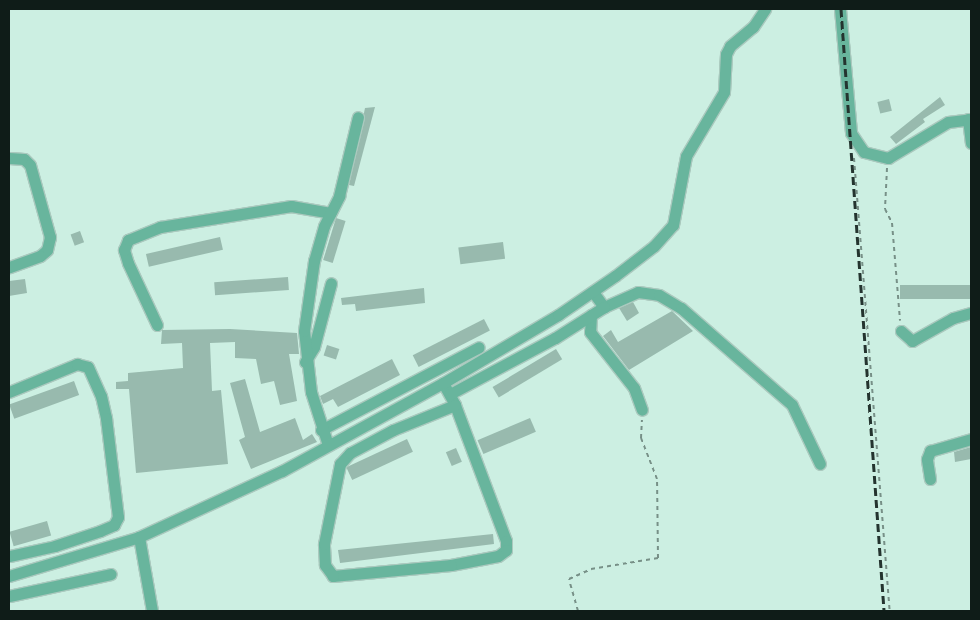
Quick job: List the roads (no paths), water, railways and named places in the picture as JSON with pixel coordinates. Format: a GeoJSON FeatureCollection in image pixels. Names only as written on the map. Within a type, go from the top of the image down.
{"type":"FeatureCollection","features":[{"type":"Feature","properties":{"kind":"street"},"geometry":{"type":"LineString","coordinates":[[9,576],[139,537],[226,498],[443,383],[593,292],[667,233],[676,219],[686,156],[724,92],[727,50],[753,27],[765,9]]}},
{"type":"Feature","properties":{"kind":"street"},"geometry":{"type":"LineString","coordinates":[[840,9],[851,132],[864,152],[888,158],[948,122],[970,119],[971,142]]}},
{"type":"Feature","properties":{"kind":"street"},"geometry":{"type":"LineString","coordinates":[[328,445],[321,430],[305,362],[303,342],[311,277],[330,213],[339,196],[358,117]]}},
{"type":"Feature","properties":{"kind":"street"},"geometry":{"type":"LineString","coordinates":[[9,158],[24,159],[30,165],[50,237],[47,250],[40,256],[9,267]]}},
{"type":"Feature","properties":{"kind":"street"},"geometry":{"type":"LineString","coordinates":[[157,325],[128,264],[124,250],[128,240],[160,227],[291,206],[330,213]]}},
{"type":"Feature","properties":{"kind":"street"},"geometry":{"type":"LineString","coordinates":[[305,362],[314,347],[331,283]]}},
{"type":"Feature","properties":{"kind":"street"},"geometry":{"type":"LineString","coordinates":[[593,292],[604,307]]}},
{"type":"Feature","properties":{"kind":"street"},"geometry":{"type":"LineString","coordinates":[[443,383],[452,400],[506,542],[506,550],[498,556],[451,565],[332,576],[325,566],[324,544],[340,464],[350,453],[452,400],[604,307],[638,292],[659,295],[681,308],[792,405],[820,464]]}},
{"type":"Feature","properties":{"kind":"street"},"geometry":{"type":"LineString","coordinates":[[901,332],[912,341],[953,318],[971,313]]}},
{"type":"Feature","properties":{"kind":"street"},"geometry":{"type":"LineString","coordinates":[[591,316],[592,336],[634,388],[642,410]]}},
{"type":"Feature","properties":{"kind":"street"},"geometry":{"type":"LineString","coordinates":[[321,430],[479,347]]}},
{"type":"Feature","properties":{"kind":"street"},"geometry":{"type":"LineString","coordinates":[[9,392],[77,364],[88,367],[101,396],[106,418],[118,517],[114,526],[55,546],[9,556]]}},
{"type":"Feature","properties":{"kind":"street"},"geometry":{"type":"LineString","coordinates":[[930,479],[927,459],[930,452],[971,439]]}},
{"type":"Feature","properties":{"kind":"street"},"geometry":{"type":"LineString","coordinates":[[139,537],[152,611]]}},
{"type":"Feature","properties":{"kind":"street"},"geometry":{"type":"LineString","coordinates":[[9,596],[111,574]]}},
{"type":"Feature","properties":{"kind":"railway"},"geometry":{"type":"LineString","coordinates":[[841,9],[884,611]]}}]}
